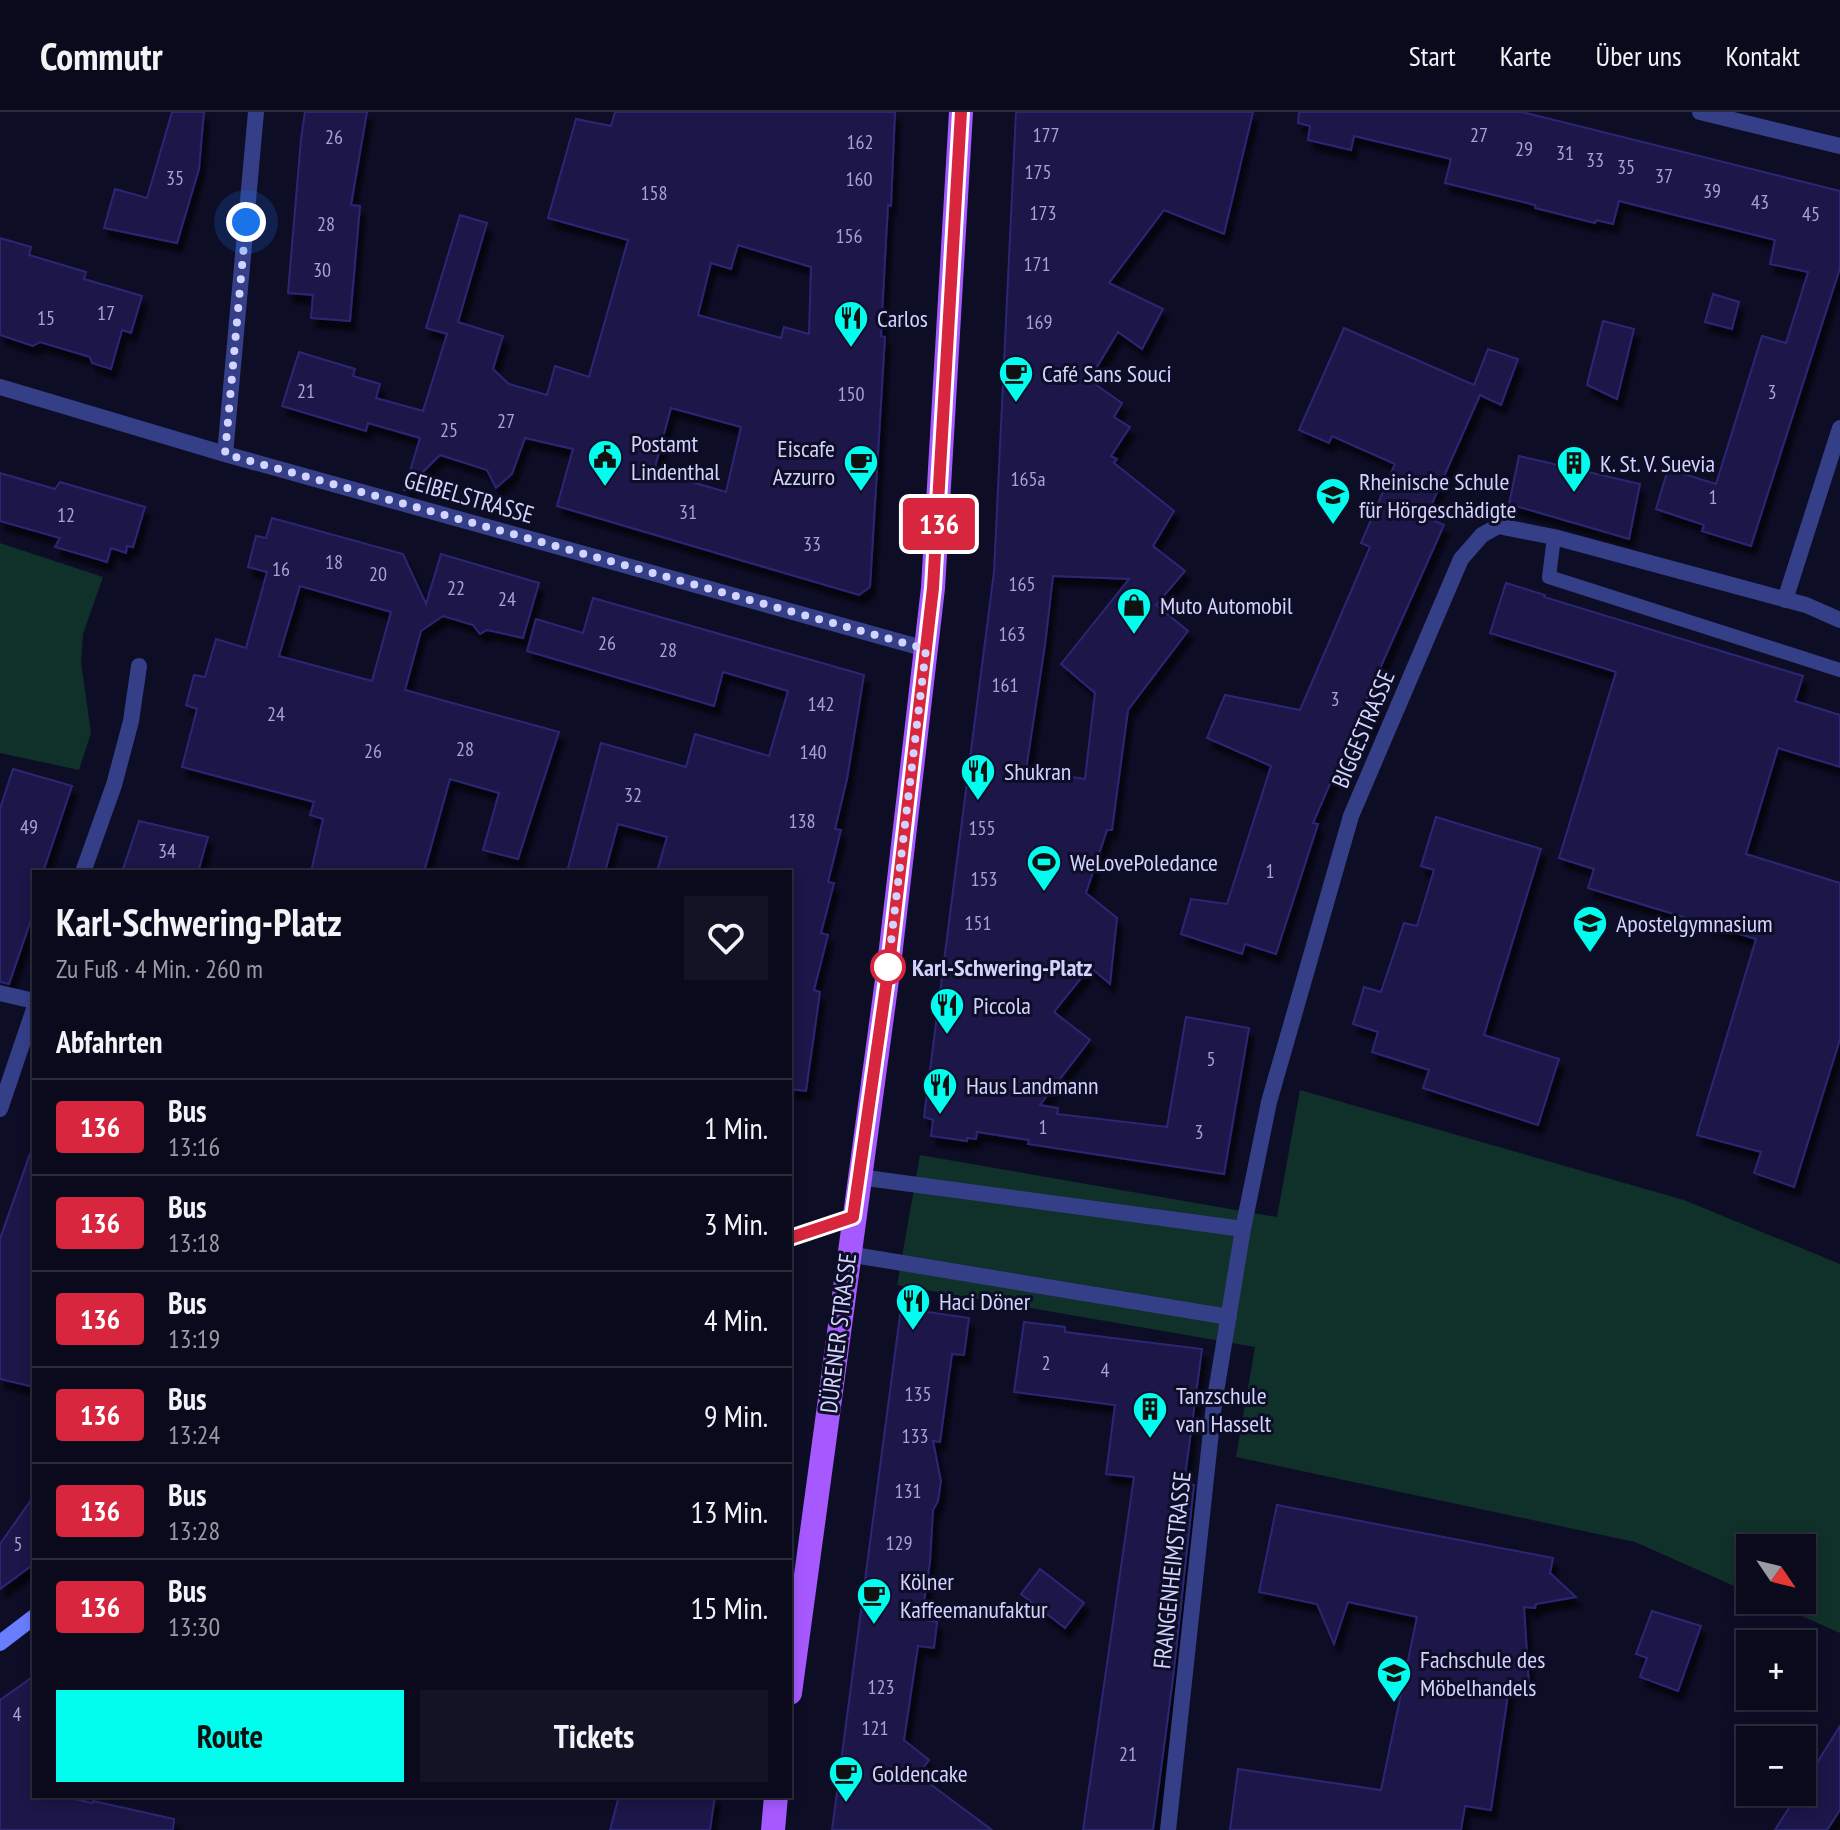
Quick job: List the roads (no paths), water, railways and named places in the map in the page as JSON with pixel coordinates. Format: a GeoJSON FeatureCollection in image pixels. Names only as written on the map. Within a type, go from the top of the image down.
{"type":"FeatureCollection","features":[{"type":"Feature","properties":{"kind":"main road","name":"DÜRENER STRASSE"},"geometry":{"type":"LineString","coordinates":[[792,1678],[889,965],[926,649],[939,523],[961,112]]}},
{"type":"Feature","properties":{"kind":"main road"},"geometry":{"type":"LineString","coordinates":[[773,1830],[776,1798]]}},
{"type":"Feature","properties":{"kind":"street"},"geometry":{"type":"LineString","coordinates":[[225,454],[256,112]]}},
{"type":"Feature","properties":{"kind":"street"},"geometry":{"type":"LineString","coordinates":[[1700,112],[1840,146]]}},
{"type":"Feature","properties":{"kind":"street","name":"GEIBELSTRASSE"},"geometry":{"type":"LineString","coordinates":[[0,387],[225,454],[926,649]]}},
{"type":"Feature","properties":{"kind":"street"},"geometry":{"type":"LineString","coordinates":[[1785,600],[1840,428]]}},
{"type":"Feature","properties":{"kind":"street","name":"BIGGESTRASSE"},"geometry":{"type":"LineString","coordinates":[[1229,1317],[1269,1102],[1351,816],[1461,559],[1482,535],[1498,526],[1554,537],[1806,605],[1840,620]]}},
{"type":"Feature","properties":{"kind":"street"},"geometry":{"type":"LineString","coordinates":[[84,870],[114,785],[131,721],[139,666]]}},
{"type":"Feature","properties":{"kind":"street"},"geometry":{"type":"LineString","coordinates":[[0,993],[32,1001]]}},
{"type":"Feature","properties":{"kind":"street"},"geometry":{"type":"LineString","coordinates":[[0,1109],[32,1015]]}},
{"type":"Feature","properties":{"kind":"street"},"geometry":{"type":"LineString","coordinates":[[859,1177],[1243,1229]]}},
{"type":"Feature","properties":{"kind":"street"},"geometry":{"type":"LineString","coordinates":[[792,1237],[853,1217]]}},
{"type":"Feature","properties":{"kind":"street"},"geometry":{"type":"LineString","coordinates":[[848,1254],[1229,1317]]}},
{"type":"Feature","properties":{"kind":"street","name":"FRANGENHEIMSTRASSE"},"geometry":{"type":"LineString","coordinates":[[1168,1830],[1214,1404],[1229,1317]]}},
{"type":"Feature","properties":{"kind":"street"},"geometry":{"type":"LineString","coordinates":[[0,1643],[32,1619]]}},
{"type":"Feature","properties":{"kind":"lane"},"geometry":{"type":"LineString","coordinates":[[1554,537],[1549,577],[1840,670]]}},
{"type":"Feature","properties":{"kind":"place","name":"Carlos"},"geometry":{"type":"Point","coordinates":[851,349]}},
{"type":"Feature","properties":{"kind":"place","name":"Café Sans Souci"},"geometry":{"type":"Point","coordinates":[1016,404]}},
{"type":"Feature","properties":{"kind":"place","name":"Postamt Lindenthal"},"geometry":{"type":"Point","coordinates":[605,488]}},
{"type":"Feature","properties":{"kind":"place","name":"Eiscafe Azzurro"},"geometry":{"type":"Point","coordinates":[861,493]}},
{"type":"Feature","properties":{"kind":"place","name":"K. St. V. Suevia"},"geometry":{"type":"Point","coordinates":[1574,494]}},
{"type":"Feature","properties":{"kind":"place","name":"Rheinische Schule für Hörgeschädigte"},"geometry":{"type":"Point","coordinates":[1333,526]}},
{"type":"Feature","properties":{"kind":"place","name":"Muto Automobil"},"geometry":{"type":"Point","coordinates":[1134,636]}},
{"type":"Feature","properties":{"kind":"place","name":"Shukran"},"geometry":{"type":"Point","coordinates":[978,802]}},
{"type":"Feature","properties":{"kind":"place","name":"WeLovePoledance"},"geometry":{"type":"Point","coordinates":[1044,893]}},
{"type":"Feature","properties":{"kind":"place","name":"Apostelgymnasium"},"geometry":{"type":"Point","coordinates":[1590,954]}},
{"type":"Feature","properties":{"kind":"place","name":"Karl-Schwering-Platz"},"geometry":{"type":"Point","coordinates":[888,967]}},
{"type":"Feature","properties":{"kind":"place","name":"Piccola"},"geometry":{"type":"Point","coordinates":[947,1036]}},
{"type":"Feature","properties":{"kind":"place","name":"Haus Landmann"},"geometry":{"type":"Point","coordinates":[940,1116]}},
{"type":"Feature","properties":{"kind":"place","name":"Haci Döner"},"geometry":{"type":"Point","coordinates":[913,1332]}},
{"type":"Feature","properties":{"kind":"place","name":"Tanzschule van Hasselt"},"geometry":{"type":"Point","coordinates":[1150,1440]}},
{"type":"Feature","properties":{"kind":"place","name":"Kölner Kaffeemanufaktur"},"geometry":{"type":"Point","coordinates":[874,1626]}},
{"type":"Feature","properties":{"kind":"place","name":"Fachschule des Möbelhandels"},"geometry":{"type":"Point","coordinates":[1394,1704]}},
{"type":"Feature","properties":{"kind":"place","name":"Goldencake"},"geometry":{"type":"Point","coordinates":[846,1804]}}]}
